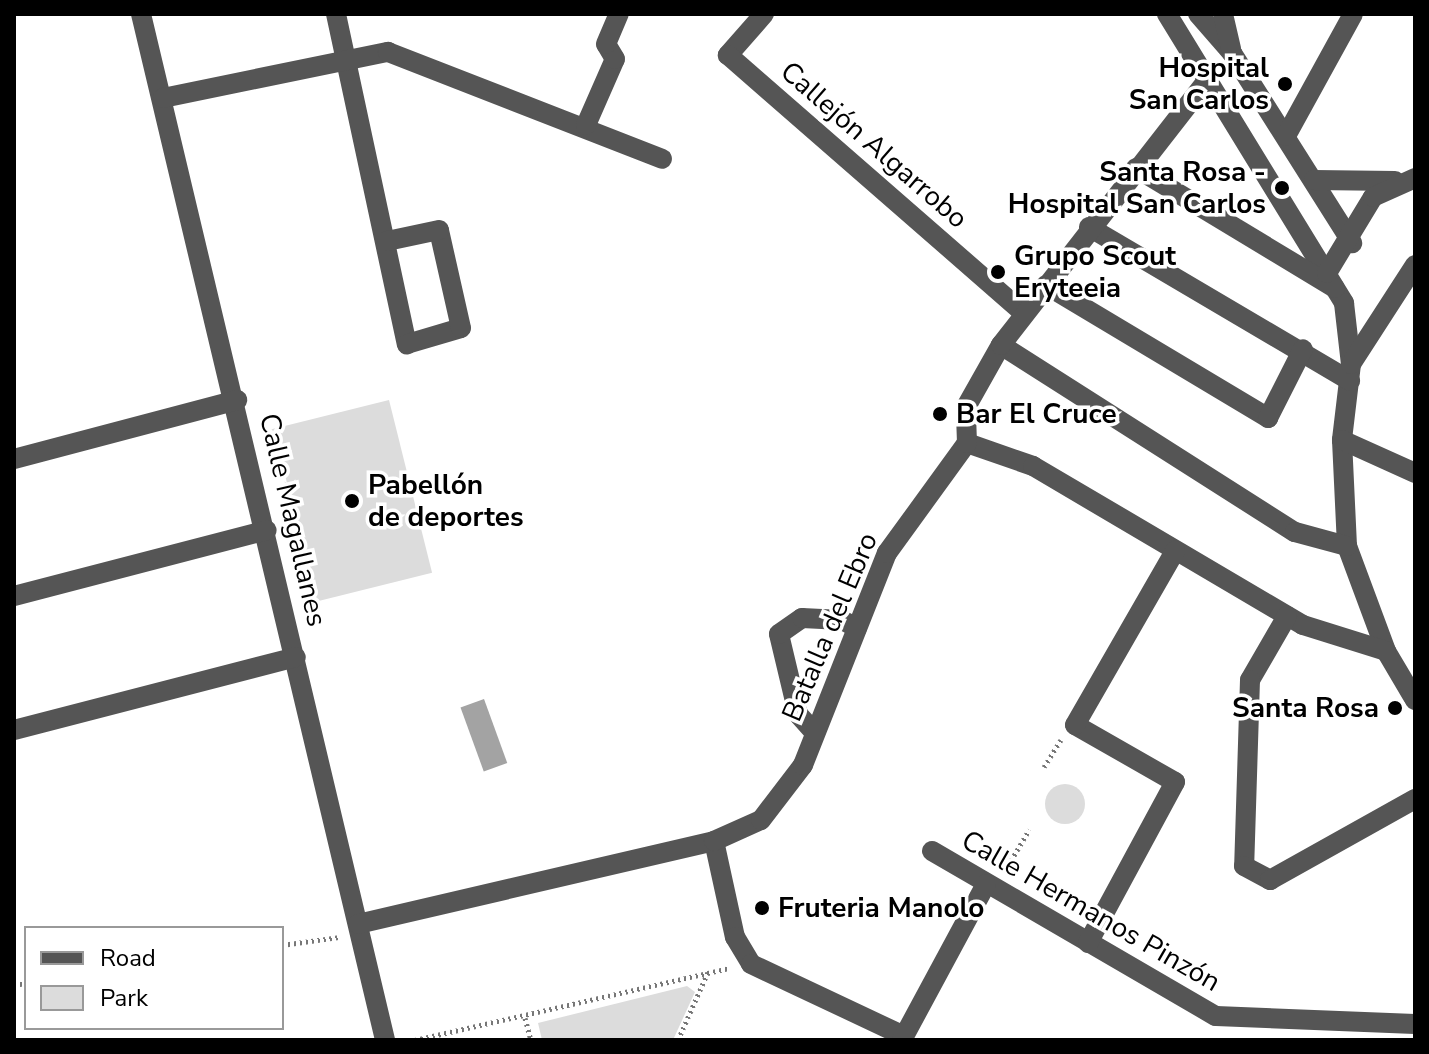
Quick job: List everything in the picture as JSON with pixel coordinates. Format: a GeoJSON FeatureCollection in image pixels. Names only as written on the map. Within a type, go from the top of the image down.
{"type":"FeatureCollection","features":[{"type":"Feature","properties":{"kind":"street","name":"Calle Magallanes"},"geometry":{"type":"LineString","coordinates":[[141,14],[237,400],[385,1040]]}},
{"type":"Feature","properties":{"kind":"street"},"geometry":{"type":"LineString","coordinates":[[336,14],[407,344],[461,328],[439,230],[387,241]]}},
{"type":"Feature","properties":{"kind":"street"},"geometry":{"type":"LineString","coordinates":[[586,125],[615,59],[606,44],[619,14]]}},
{"type":"Feature","properties":{"kind":"street","name":"Callejón Algarrobo"},"geometry":{"type":"LineString","coordinates":[[764,14],[728,55],[1024,313]]}},
{"type":"Feature","properties":{"kind":"street"},"geometry":{"type":"LineString","coordinates":[[1167,14],[1331,280],[1350,372],[1342,440],[1347,546],[1386,651],[1415,700]]}},
{"type":"Feature","properties":{"kind":"street"},"geometry":{"type":"LineString","coordinates":[[1198,14],[1232,53],[1352,243]]}},
{"type":"Feature","properties":{"kind":"street"},"geometry":{"type":"LineString","coordinates":[[1223,14],[1232,53]]}},
{"type":"Feature","properties":{"kind":"street"},"geometry":{"type":"LineString","coordinates":[[1286,136],[1353,14]]}},
{"type":"Feature","properties":{"kind":"street"},"geometry":{"type":"LineString","coordinates":[[163,98],[344,58],[388,52],[586,125],[662,159]]}},
{"type":"Feature","properties":{"kind":"street"},"geometry":{"type":"LineString","coordinates":[[1209,78],[1089,227],[1001,345],[966,407],[967,443],[1033,466],[1279,612],[1386,651]]}},
{"type":"Feature","properties":{"kind":"street"},"geometry":{"type":"LineString","coordinates":[[1136,168],[1331,280]]}},
{"type":"Feature","properties":{"kind":"street"},"geometry":{"type":"LineString","coordinates":[[1331,280],[1373,197],[1405,179]]}},
{"type":"Feature","properties":{"kind":"street"},"geometry":{"type":"LineString","coordinates":[[1314,180],[1405,179]]}},
{"type":"Feature","properties":{"kind":"street"},"geometry":{"type":"LineString","coordinates":[[1089,227],[1303,349],[1350,372]]}},
{"type":"Feature","properties":{"kind":"street"},"geometry":{"type":"LineString","coordinates":[[1350,372],[1415,265]]}},
{"type":"Feature","properties":{"kind":"street"},"geometry":{"type":"LineString","coordinates":[[1046,285],[1268,418],[1303,349]]}},
{"type":"Feature","properties":{"kind":"street"},"geometry":{"type":"LineString","coordinates":[[1001,345],[1295,532],[1347,546]]}},
{"type":"Feature","properties":{"kind":"street"},"geometry":{"type":"LineString","coordinates":[[14,459],[237,400]]}},
{"type":"Feature","properties":{"kind":"street"},"geometry":{"type":"LineString","coordinates":[[1342,440],[1415,473]]}},
{"type":"Feature","properties":{"kind":"street","name":"Batalla del Ebro"},"geometry":{"type":"LineString","coordinates":[[359,929],[714,841],[761,820],[803,765],[887,553],[967,443]]}},
{"type":"Feature","properties":{"kind":"street"},"geometry":{"type":"LineString","coordinates":[[14,596],[267,530]]}},
{"type":"Feature","properties":{"kind":"street"},"geometry":{"type":"LineString","coordinates":[[1088,943],[1175,782],[1075,725],[1175,551]]}},
{"type":"Feature","properties":{"kind":"street"},"geometry":{"type":"LineString","coordinates":[[1279,612],[1250,680],[1241,858],[1248,873],[1270,880],[1415,799]]}},
{"type":"Feature","properties":{"kind":"street"},"geometry":{"type":"LineString","coordinates":[[815,733],[798,714],[779,634],[802,618],[842,620],[857,628]]}},
{"type":"Feature","properties":{"kind":"street"},"geometry":{"type":"LineString","coordinates":[[14,730],[296,657]]}},
{"type":"Feature","properties":{"kind":"street"},"geometry":{"type":"LineString","coordinates":[[714,841],[735,937],[751,964],[902,1038],[990,887]]}},
{"type":"Feature","properties":{"kind":"street","name":"Calle Hermanos Pinzón"},"geometry":{"type":"LineString","coordinates":[[932,851],[1216,1016],[1415,1024]]}},
{"type":"Feature","properties":{"kind":"street"},"geometry":{"type":"LineString","coordinates":[[1349,1020],[1359,1040]]}},
{"type":"Feature","properties":{"kind":"path"},"geometry":{"type":"LineString","coordinates":[[1044,767],[1057,745]]}},
{"type":"Feature","properties":{"kind":"path"},"geometry":{"type":"LineString","coordinates":[[990,887],[1029,830]]}},
{"type":"Feature","properties":{"kind":"path"},"geometry":{"type":"LineString","coordinates":[[284,945],[359,929]]}},
{"type":"Feature","properties":{"kind":"path"},"geometry":{"type":"LineString","coordinates":[[415,1040],[525,1018],[751,964]]}},
{"type":"Feature","properties":{"kind":"path"},"geometry":{"type":"LineString","coordinates":[[678,1040],[708,972]]}},
{"type":"Feature","properties":{"kind":"path"},"geometry":{"type":"LineString","coordinates":[[525,1018],[531,1040]]}},
{"type":"Feature","properties":{"kind":"path"},"geometry":{"type":"LineString","coordinates":[[554,1040],[588,1040]]}},
{"type":"Feature","properties":{"kind":"green space","name":"Pabellón de deportes"},"geometry":{"type":"Polygon","coordinates":[[[389,400],[432,573],[315,602],[272,429],[389,400]]]}},
{"type":"Feature","properties":{"kind":"green space"},"geometry":{"type":"Polygon","coordinates":[[[1065,784],[1079,790],[1085,804],[1079,818],[1065,824],[1051,818],[1045,804],[1051,790],[1065,784]]]}},
{"type":"Feature","properties":{"kind":"green space"},"geometry":{"type":"Polygon","coordinates":[[[687,986],[695,992],[673,1040],[542,1040],[538,1023],[687,986]]]}},
{"type":"Feature","properties":{"kind":"shaded area"},"geometry":{"type":"Polygon","coordinates":[[[484,699],[507,763],[484,771],[461,708],[484,699]]]}},
{"type":"Feature","properties":{"kind":"place","name":"Hospital San Carlos"},"geometry":{"type":"Point","coordinates":[1285,84]}},
{"type":"Feature","properties":{"kind":"place","name":"Santa Rosa - Hospital San Carlos"},"geometry":{"type":"Point","coordinates":[1282,188]}},
{"type":"Feature","properties":{"kind":"place","name":"Grupo Scout Eryteeia"},"geometry":{"type":"Point","coordinates":[998,272]}},
{"type":"Feature","properties":{"kind":"place","name":"Bar El Cruce"},"geometry":{"type":"Point","coordinates":[940,414]}},
{"type":"Feature","properties":{"kind":"place","name":"Pabellón de deportes"},"geometry":{"type":"Point","coordinates":[352,501]}},
{"type":"Feature","properties":{"kind":"place","name":"Santa Rosa"},"geometry":{"type":"Point","coordinates":[1395,708]}},
{"type":"Feature","properties":{"kind":"place","name":"Fruteria Manolo"},"geometry":{"type":"Point","coordinates":[762,908]}}]}
